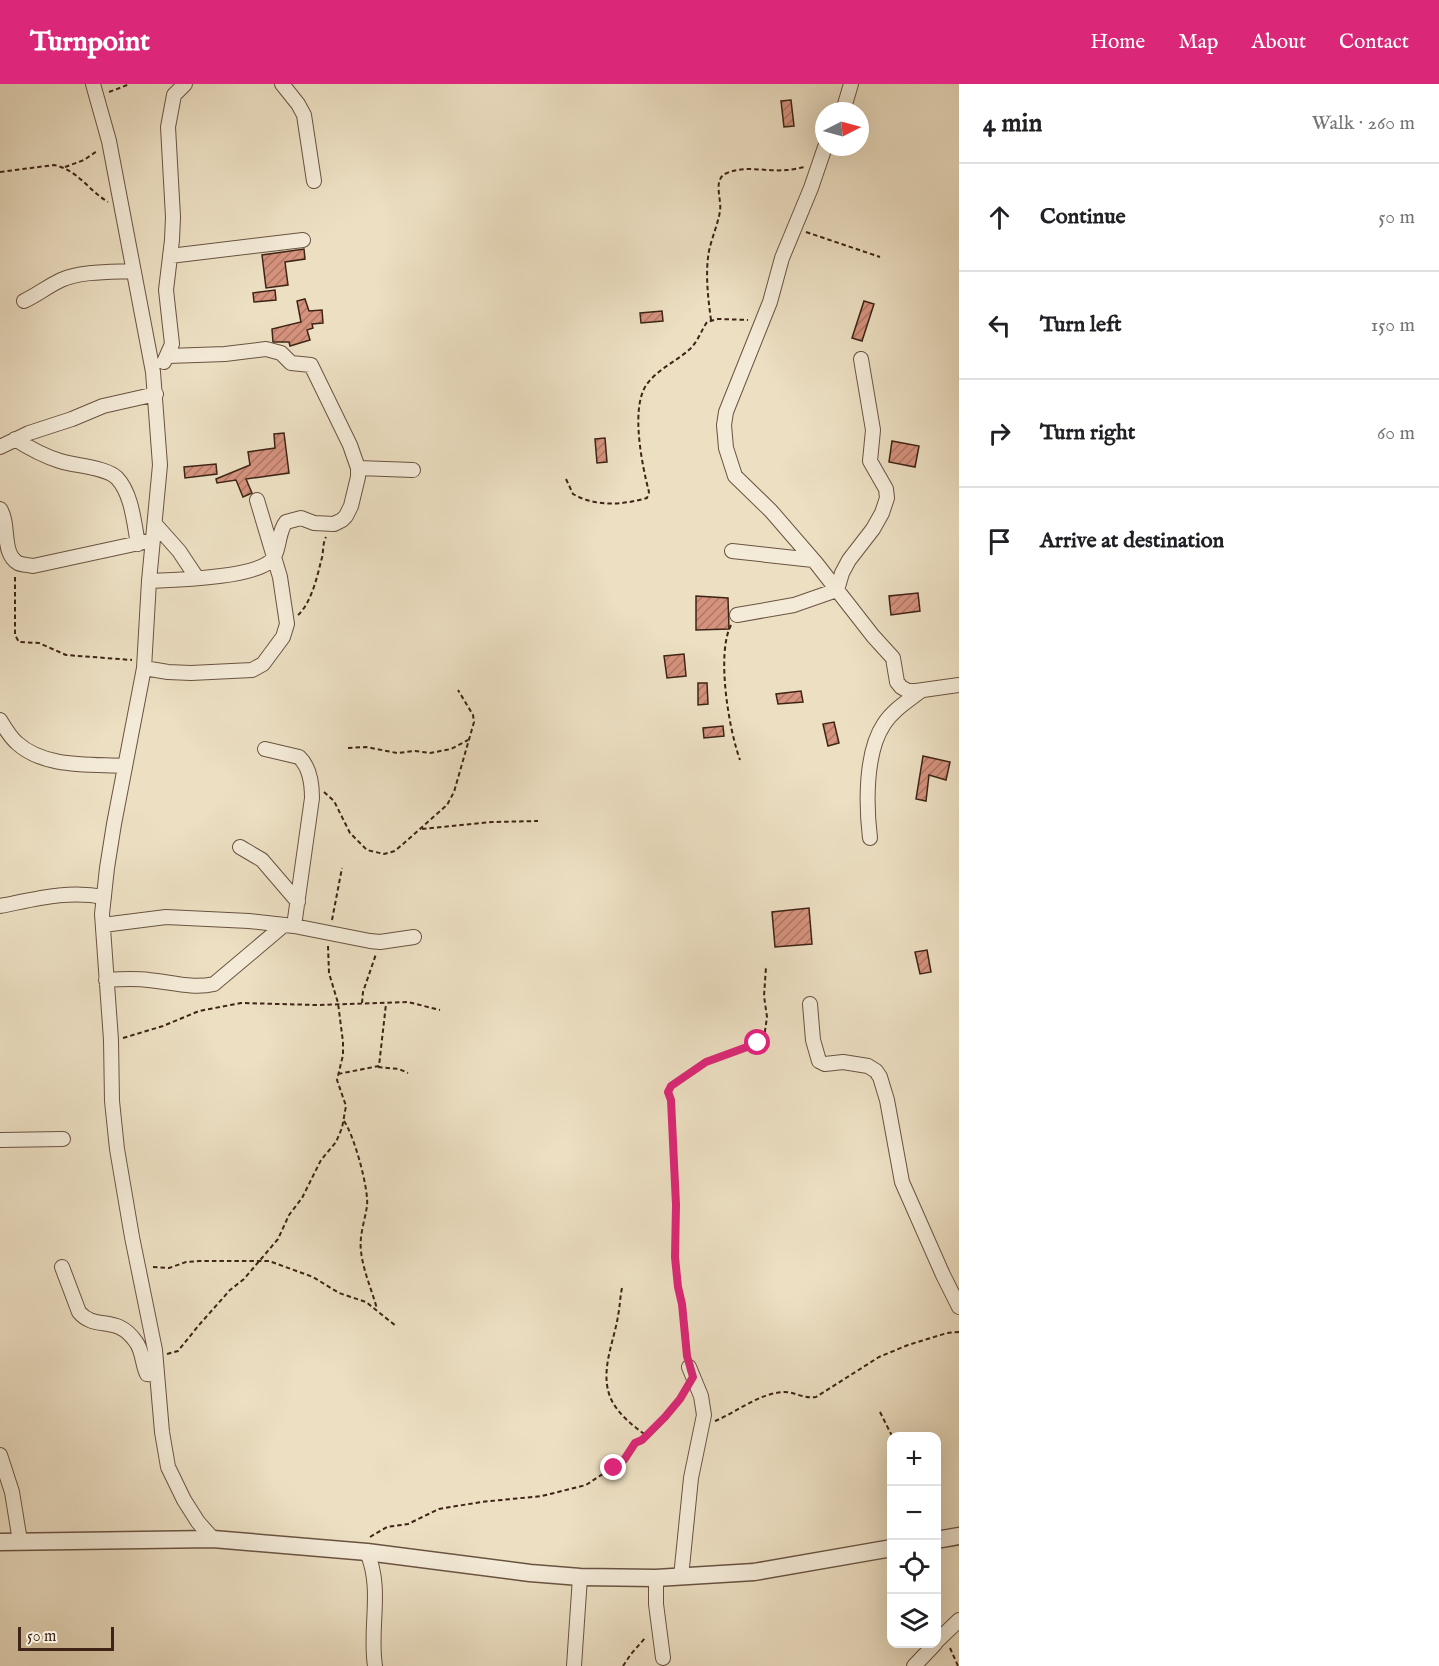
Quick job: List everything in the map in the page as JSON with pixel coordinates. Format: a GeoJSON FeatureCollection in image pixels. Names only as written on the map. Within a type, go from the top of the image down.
{"type":"FeatureCollection","features":[{"type":"Feature","properties":{"kind":"street"},"geometry":{"type":"LineString","coordinates":[[153,372],[162,365],[172,344],[166,290],[173,217],[168,141],[174,89],[185,84]]}},
{"type":"Feature","properties":{"kind":"street"},"geometry":{"type":"LineString","coordinates":[[282,84],[304,115],[314,181]]}},
{"type":"Feature","properties":{"kind":"street"},"geometry":{"type":"LineString","coordinates":[[846,102],[851,84]]}},
{"type":"Feature","properties":{"kind":"street"},"geometry":{"type":"LineString","coordinates":[[96,90],[109,141],[153,372],[160,465],[148,581],[144,665],[106,868],[103,925],[111,1040],[112,1101],[117,1149],[156,1358],[162,1432],[168,1467],[184,1500],[198,1522],[213,1539]]}},
{"type":"Feature","properties":{"kind":"street"},"geometry":{"type":"LineString","coordinates":[[822,156],[782,258],[763,322],[726,412],[724,425],[726,448],[735,476],[771,510],[893,658],[897,682],[901,687],[908,691],[959,685]]}},
{"type":"Feature","properties":{"kind":"street"},"geometry":{"type":"LineString","coordinates":[[170,256],[303,240]]}},
{"type":"Feature","properties":{"kind":"street"},"geometry":{"type":"LineString","coordinates":[[24,301],[64,278],[133,271]]}},
{"type":"Feature","properties":{"kind":"street"},"geometry":{"type":"LineString","coordinates":[[148,581],[197,578],[243,571],[266,564],[274,557],[286,522],[297,518],[320,523],[339,522],[346,516],[351,506],[358,477],[358,468],[350,445],[311,365],[291,363],[279,352],[266,349],[225,354],[168,356]]}},
{"type":"Feature","properties":{"kind":"street"},"geometry":{"type":"LineString","coordinates":[[837,590],[849,560],[873,529],[887,498],[886,489],[870,461],[873,430],[861,359]]}},
{"type":"Feature","properties":{"kind":"street"},"geometry":{"type":"LineString","coordinates":[[0,447],[15,439],[103,406],[156,394]]}},
{"type":"Feature","properties":{"kind":"street"},"geometry":{"type":"LineString","coordinates":[[15,439],[30,449],[60,461],[115,476],[128,498],[138,544]]}},
{"type":"Feature","properties":{"kind":"street"},"geometry":{"type":"LineString","coordinates":[[358,468],[413,470]]}},
{"type":"Feature","properties":{"kind":"street"},"geometry":{"type":"LineString","coordinates":[[144,665],[168,672],[192,673],[256,669],[283,637],[286,628],[280,577],[257,500]]}},
{"type":"Feature","properties":{"kind":"street"},"geometry":{"type":"LineString","coordinates":[[0,509],[4,515],[10,554],[19,564],[33,566],[153,540]]}},
{"type":"Feature","properties":{"kind":"street"},"geometry":{"type":"LineString","coordinates":[[155,525],[179,551],[197,578]]}},
{"type":"Feature","properties":{"kind":"street"},"geometry":{"type":"LineString","coordinates":[[732,551],[813,560]]}},
{"type":"Feature","properties":{"kind":"street"},"geometry":{"type":"LineString","coordinates":[[737,615],[794,605],[837,590]]}},
{"type":"Feature","properties":{"kind":"street"},"geometry":{"type":"LineString","coordinates":[[870,838],[867,810],[874,747],[882,726],[891,715],[922,690]]}},
{"type":"Feature","properties":{"kind":"street"},"geometry":{"type":"LineString","coordinates":[[0,720],[16,742],[33,754],[68,763],[124,766]]}},
{"type":"Feature","properties":{"kind":"street"},"geometry":{"type":"LineString","coordinates":[[106,980],[151,980],[195,986],[214,984],[289,925],[298,902],[312,798],[310,781],[307,768],[299,756],[265,749]]}},
{"type":"Feature","properties":{"kind":"street"},"geometry":{"type":"LineString","coordinates":[[240,847],[262,860],[298,902]]}},
{"type":"Feature","properties":{"kind":"street"},"geometry":{"type":"LineString","coordinates":[[0,906],[68,893],[86,893],[104,897]]}},
{"type":"Feature","properties":{"kind":"street"},"geometry":{"type":"LineString","coordinates":[[103,925],[166,917],[289,925],[376,942],[414,937]]}},
{"type":"Feature","properties":{"kind":"street"},"geometry":{"type":"LineString","coordinates":[[810,1004],[813,1040],[819,1061],[825,1064],[843,1062],[868,1066],[880,1077],[887,1100],[902,1182],[959,1307]]}},
{"type":"Feature","properties":{"kind":"street"},"geometry":{"type":"LineString","coordinates":[[0,1140],[63,1138]]}},
{"type":"Feature","properties":{"kind":"street"},"geometry":{"type":"LineString","coordinates":[[62,1267],[79,1312],[90,1322],[115,1324],[127,1331],[138,1344],[147,1374],[157,1375]]}},
{"type":"Feature","properties":{"kind":"street"},"geometry":{"type":"LineString","coordinates":[[681,1577],[691,1478],[703,1407],[691,1372]]}},
{"type":"Feature","properties":{"kind":"street"},"geometry":{"type":"LineString","coordinates":[[0,1455],[12,1492],[20,1541]]}},
{"type":"Feature","properties":{"kind":"street"},"geometry":{"type":"LineString","coordinates":[[941,1539],[959,1536]]}},
{"type":"Feature","properties":{"kind":"street"},"geometry":{"type":"LineString","coordinates":[[0,1542],[213,1539],[365,1545],[530,1573],[580,1577],[656,1578],[754,1572],[887,1549]]}},
{"type":"Feature","properties":{"kind":"street"},"geometry":{"type":"LineString","coordinates":[[365,1545],[373,1565],[375,1581],[373,1636],[375,1666]]}},
{"type":"Feature","properties":{"kind":"street"},"geometry":{"type":"LineString","coordinates":[[574,1666],[580,1577]]}},
{"type":"Feature","properties":{"kind":"street"},"geometry":{"type":"LineString","coordinates":[[656,1578],[656,1604],[663,1658]]}},
{"type":"Feature","properties":{"kind":"street"},"geometry":{"type":"LineString","coordinates":[[941,1637],[959,1620]]}},
{"type":"Feature","properties":{"kind":"street"},"geometry":{"type":"LineString","coordinates":[[914,1666],[931,1648]]}},
{"type":"Feature","properties":{"kind":"path"},"geometry":{"type":"LineString","coordinates":[[96,90],[130,84]]}},
{"type":"Feature","properties":{"kind":"path"},"geometry":{"type":"LineString","coordinates":[[64,167],[84,160],[109,141]]}},
{"type":"Feature","properties":{"kind":"path"},"geometry":{"type":"LineString","coordinates":[[0,172],[54,165],[64,167],[81,177],[92,191],[121,210]]}},
{"type":"Feature","properties":{"kind":"path"},"geometry":{"type":"LineString","coordinates":[[711,320],[708,300],[708,261],[720,210],[721,176],[727,172],[747,169],[787,170],[819,165]]}},
{"type":"Feature","properties":{"kind":"path"},"geometry":{"type":"LineString","coordinates":[[795,228],[880,257]]}},
{"type":"Feature","properties":{"kind":"path"},"geometry":{"type":"LineString","coordinates":[[566,479],[573,494],[597,504],[646,498],[649,492],[638,433],[640,400],[643,392],[652,379],[690,349],[707,322],[711,320],[763,322]]}},
{"type":"Feature","properties":{"kind":"path"},"geometry":{"type":"LineString","coordinates":[[286,628],[306,606],[322,560],[323,542],[339,522]]}},
{"type":"Feature","properties":{"kind":"path"},"geometry":{"type":"LineString","coordinates":[[19,564],[15,572],[15,634],[19,642],[39,643],[66,655],[144,665]]}},
{"type":"Feature","properties":{"kind":"path"},"geometry":{"type":"LineString","coordinates":[[737,615],[728,631],[725,674],[733,740],[740,760]]}},
{"type":"Feature","properties":{"kind":"path"},"geometry":{"type":"LineString","coordinates":[[310,781],[333,799],[350,833],[367,850],[387,854],[395,851],[444,809],[454,792],[474,720],[458,690]]}},
{"type":"Feature","properties":{"kind":"path"},"geometry":{"type":"LineString","coordinates":[[348,748],[366,747],[397,753],[418,751],[429,753],[452,749],[468,740]]}},
{"type":"Feature","properties":{"kind":"path"},"geometry":{"type":"LineString","coordinates":[[422,829],[492,822],[538,821]]}},
{"type":"Feature","properties":{"kind":"path"},"geometry":{"type":"LineString","coordinates":[[156,1358],[178,1351],[278,1239],[289,1215],[302,1198],[321,1160],[336,1142],[344,1121],[346,1106],[338,1086],[343,1042],[338,1003],[331,983],[328,963],[330,932],[342,868]]}},
{"type":"Feature","properties":{"kind":"path"},"geometry":{"type":"LineString","coordinates":[[362,1004],[363,992],[375,958],[376,942]]}},
{"type":"Feature","properties":{"kind":"path"},"geometry":{"type":"LineString","coordinates":[[365,1545],[387,1527],[408,1524],[439,1509],[542,1496],[586,1485],[624,1460],[635,1443],[646,1436],[674,1407],[691,1372],[675,1257],[676,1205],[671,1100],[668,1092],[671,1086],[706,1062],[744,1049],[764,1038],[767,1017],[764,996],[766,967]]}},
{"type":"Feature","properties":{"kind":"path"},"geometry":{"type":"LineString","coordinates":[[111,1040],[129,1038],[199,1011],[257,1002],[292,1004],[408,1002],[441,1010]]}},
{"type":"Feature","properties":{"kind":"path"},"geometry":{"type":"LineString","coordinates":[[378,1067],[382,1052],[386,1004]]}},
{"type":"Feature","properties":{"kind":"path"},"geometry":{"type":"LineString","coordinates":[[338,1074],[378,1067],[399,1069],[408,1074]]}},
{"type":"Feature","properties":{"kind":"path"},"geometry":{"type":"LineString","coordinates":[[344,1121],[353,1139],[366,1194],[361,1252],[377,1311]]}},
{"type":"Feature","properties":{"kind":"path"},"geometry":{"type":"LineString","coordinates":[[138,1264],[169,1268],[186,1262],[269,1261],[314,1277],[339,1293],[366,1302],[396,1326]]}},
{"type":"Feature","properties":{"kind":"path"},"geometry":{"type":"LineString","coordinates":[[621,1287],[618,1317],[609,1347],[609,1390],[611,1399],[618,1409],[646,1436]]}},
{"type":"Feature","properties":{"kind":"path"},"geometry":{"type":"LineString","coordinates":[[701,1427],[732,1414],[765,1396],[787,1392],[808,1398],[816,1397],[879,1357],[946,1333],[959,1332]]}},
{"type":"Feature","properties":{"kind":"path"},"geometry":{"type":"LineString","coordinates":[[880,1412],[890,1432]]}},
{"type":"Feature","properties":{"kind":"path"},"geometry":{"type":"LineString","coordinates":[[623,1666],[658,1624]]}},
{"type":"Feature","properties":{"kind":"path"},"geometry":{"type":"LineString","coordinates":[[941,1644],[958,1666]]}},
{"type":"Feature","properties":{"kind":"building"},"geometry":{"type":"Polygon","coordinates":[[[791,100],[794,126],[784,127],[781,101],[791,100]]]}},
{"type":"Feature","properties":{"kind":"building"},"geometry":{"type":"Polygon","coordinates":[[[304,249],[305,259],[285,262],[288,285],[266,288],[262,255],[304,249]]]}},
{"type":"Feature","properties":{"kind":"building"},"geometry":{"type":"Polygon","coordinates":[[[275,290],[276,300],[254,302],[253,293],[275,290]]]}},
{"type":"Feature","properties":{"kind":"building"},"geometry":{"type":"Polygon","coordinates":[[[305,299],[309,311],[322,310],[323,323],[312,324],[313,328],[307,330],[310,340],[290,346],[289,342],[273,342],[272,329],[301,322],[297,301],[305,299]]]}},
{"type":"Feature","properties":{"kind":"building"},"geometry":{"type":"Polygon","coordinates":[[[864,301],[874,304],[862,341],[852,338],[864,301]]]}},
{"type":"Feature","properties":{"kind":"building"},"geometry":{"type":"Polygon","coordinates":[[[662,311],[663,321],[641,323],[640,313],[662,311]]]}},
{"type":"Feature","properties":{"kind":"building"},"geometry":{"type":"Polygon","coordinates":[[[284,433],[289,473],[246,479],[252,493],[243,497],[236,480],[217,483],[216,479],[250,465],[248,452],[275,448],[274,434],[284,433]]]}},
{"type":"Feature","properties":{"kind":"building"},"geometry":{"type":"Polygon","coordinates":[[[605,438],[607,462],[597,463],[595,439],[605,438]]]}},
{"type":"Feature","properties":{"kind":"building"},"geometry":{"type":"Polygon","coordinates":[[[892,441],[919,446],[915,467],[889,462],[892,441]]]}},
{"type":"Feature","properties":{"kind":"building"},"geometry":{"type":"Polygon","coordinates":[[[216,464],[217,474],[185,478],[184,467],[216,464]]]}},
{"type":"Feature","properties":{"kind":"building"},"geometry":{"type":"Polygon","coordinates":[[[918,593],[920,611],[891,615],[889,596],[918,593]]]}},
{"type":"Feature","properties":{"kind":"building"},"geometry":{"type":"Polygon","coordinates":[[[696,596],[728,598],[729,629],[696,630],[696,596]]]}},
{"type":"Feature","properties":{"kind":"building"},"geometry":{"type":"Polygon","coordinates":[[[684,654],[686,676],[667,678],[664,656],[684,654]]]}},
{"type":"Feature","properties":{"kind":"building"},"geometry":{"type":"Polygon","coordinates":[[[698,683],[707,683],[708,704],[698,705],[698,683]]]}},
{"type":"Feature","properties":{"kind":"building"},"geometry":{"type":"Polygon","coordinates":[[[801,691],[803,702],[778,704],[776,694],[801,691]]]}},
{"type":"Feature","properties":{"kind":"building"},"geometry":{"type":"Polygon","coordinates":[[[834,722],[839,743],[828,746],[823,724],[834,722]]]}},
{"type":"Feature","properties":{"kind":"building"},"geometry":{"type":"Polygon","coordinates":[[[723,726],[724,736],[704,738],[703,728],[723,726]]]}},
{"type":"Feature","properties":{"kind":"building"},"geometry":{"type":"Polygon","coordinates":[[[923,756],[950,762],[946,780],[929,775],[926,801],[916,799],[923,756]]]}},
{"type":"Feature","properties":{"kind":"building"},"geometry":{"type":"Polygon","coordinates":[[[809,908],[812,944],[775,947],[772,912],[809,908]]]}},
{"type":"Feature","properties":{"kind":"building"},"geometry":{"type":"Polygon","coordinates":[[[927,950],[931,972],[920,974],[915,952],[927,950]]]}},
{"type":"Feature","properties":{"kind":"route"},"geometry":{"type":"LineString","coordinates":[[614,1468],[624,1460],[635,1443],[642,1440],[665,1417],[680,1399],[693,1377],[687,1356],[675,1257],[676,1205],[671,1100],[668,1092],[671,1086],[706,1062],[758,1043]]}}]}
